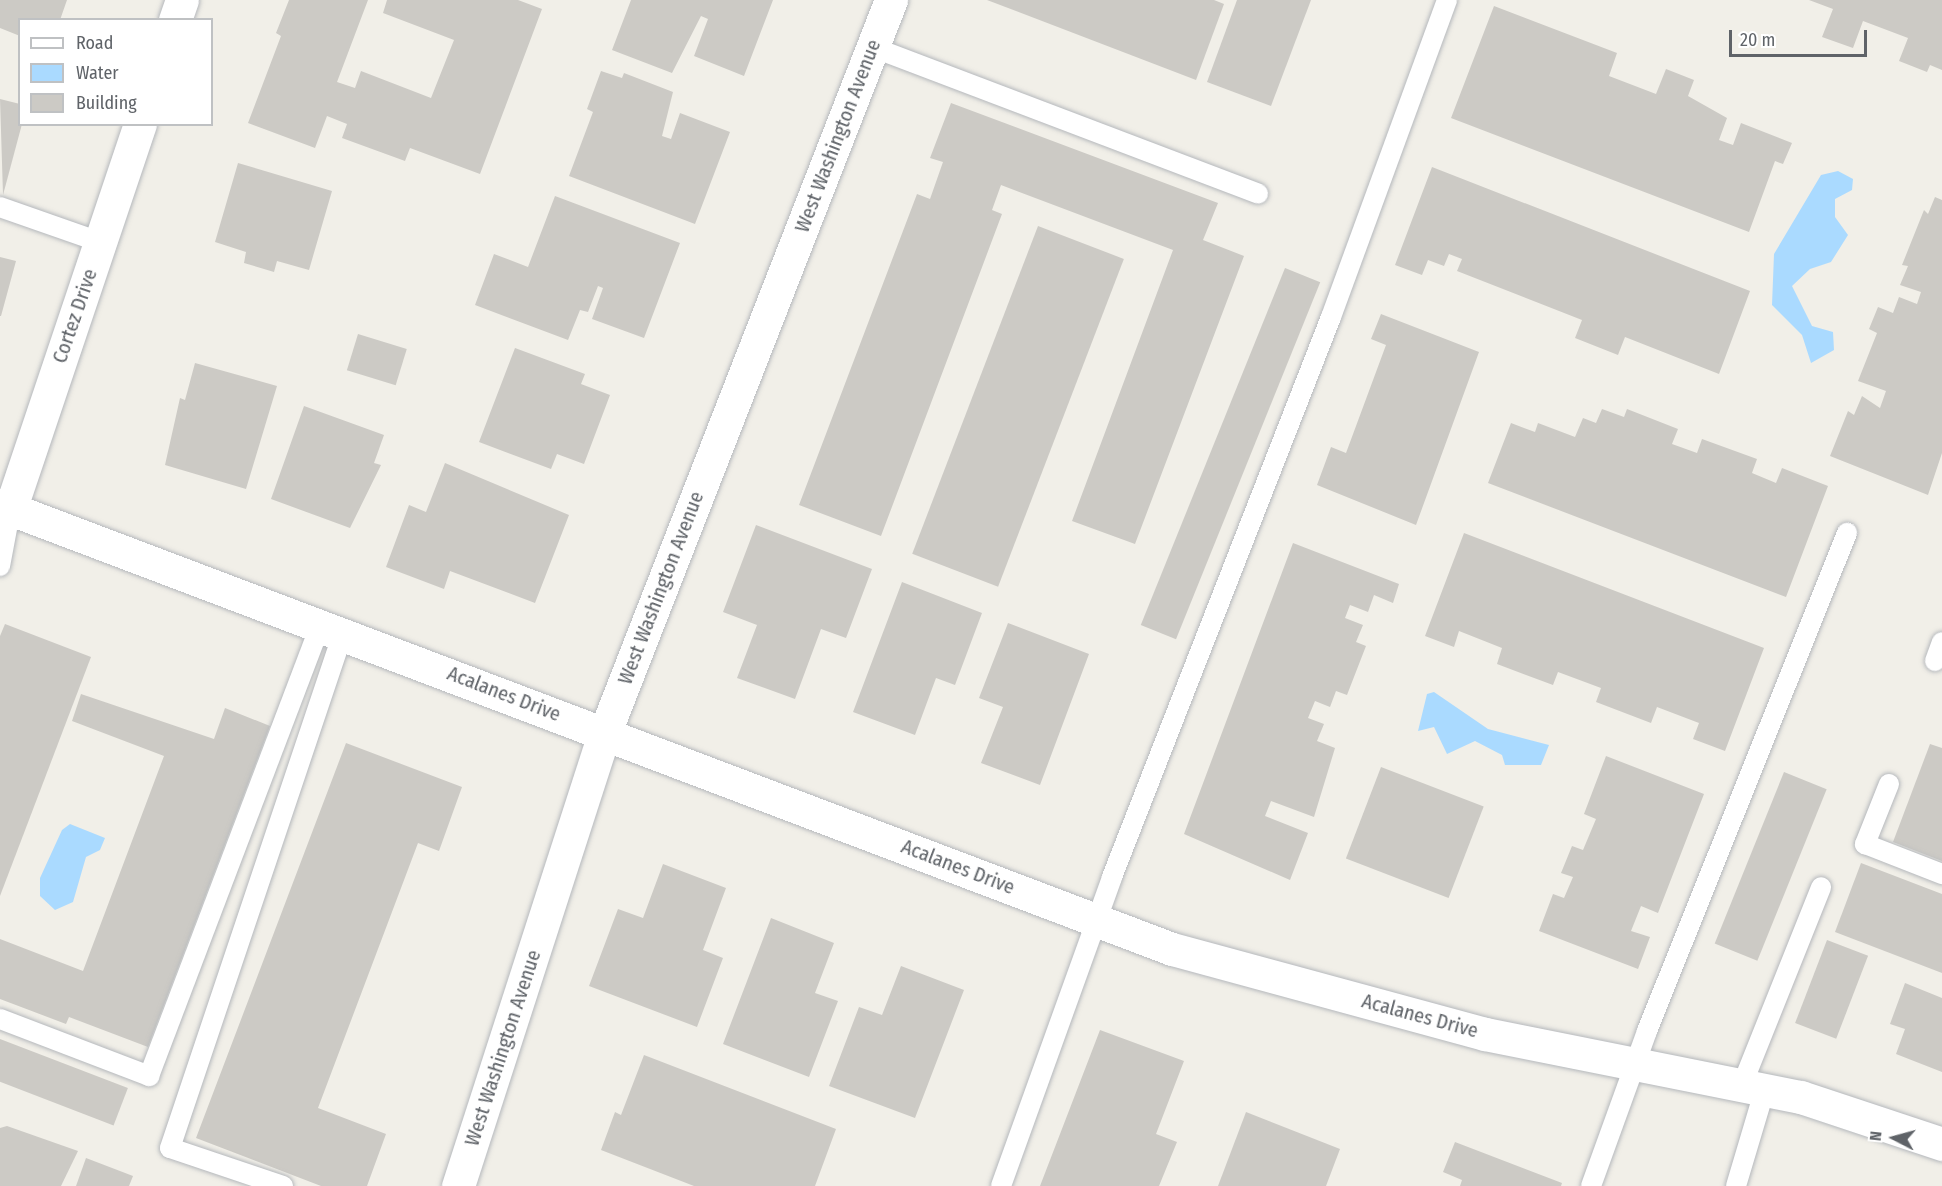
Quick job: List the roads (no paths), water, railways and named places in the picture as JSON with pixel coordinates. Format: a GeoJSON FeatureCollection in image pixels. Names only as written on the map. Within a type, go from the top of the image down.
{"type":"FeatureCollection","features":[{"type":"Feature","properties":{"kind":"street"},"geometry":{"type":"LineString","coordinates":[[176,18],[182,0]]}},
{"type":"Feature","properties":{"kind":"street","name":"West Washington Avenue"},"geometry":{"type":"LineString","coordinates":[[458,1186],[605,732],[891,0]]}},
{"type":"Feature","properties":{"kind":"street","name":"Cortez Drive"},"geometry":{"type":"LineString","coordinates":[[5,506],[139,126]]}},
{"type":"Feature","properties":{"kind":"street","name":"Acalanes Drive"},"geometry":{"type":"LineString","coordinates":[[5,506],[1172,949],[1485,1034],[1754,1087],[1942,1144]]}},
{"type":"Feature","properties":{"kind":"lane"},"geometry":{"type":"LineString","coordinates":[[1001,1186],[1097,920],[1331,317],[1447,0]]}},
{"type":"Feature","properties":{"kind":"lane"},"geometry":{"type":"LineString","coordinates":[[872,47],[1258,194]]}},
{"type":"Feature","properties":{"kind":"lane"},"geometry":{"type":"LineString","coordinates":[[0,207],[100,242]]}},
{"type":"Feature","properties":{"kind":"lane"},"geometry":{"type":"LineString","coordinates":[[0,566],[5,506]]}},
{"type":"Feature","properties":{"kind":"lane"},"geometry":{"type":"LineString","coordinates":[[1591,1186],[1635,1064],[1846,532]]}},
{"type":"Feature","properties":{"kind":"lane"},"geometry":{"type":"LineString","coordinates":[[0,1019],[149,1076],[272,757],[332,629]]}},
{"type":"Feature","properties":{"kind":"lane"},"geometry":{"type":"LineString","coordinates":[[283,1186],[170,1148],[332,629]]}},
{"type":"Feature","properties":{"kind":"lane"},"geometry":{"type":"LineString","coordinates":[[1935,661],[1942,642]]}},
{"type":"Feature","properties":{"kind":"lane"},"geometry":{"type":"LineString","coordinates":[[1889,784],[1865,844],[1942,874]]}},
{"type":"Feature","properties":{"kind":"lane"},"geometry":{"type":"LineString","coordinates":[[1736,1186],[1754,1087],[1821,887]]}},
{"type":"Feature","properties":{"kind":"water"},"geometry":{"type":"Polygon","coordinates":[[[1838,171],[1853,179],[1852,190],[1835,199],[1835,217],[1848,235],[1831,262],[1810,269],[1792,286],[1812,326],[1833,332],[1834,350],[1811,363],[1802,335],[1772,305],[1774,254],[1821,175],[1838,171]]]}},
{"type":"Feature","properties":{"kind":"water"},"geometry":{"type":"Polygon","coordinates":[[[1434,692],[1488,729],[1549,745],[1541,765],[1505,765],[1502,755],[1475,741],[1447,754],[1434,727],[1418,731],[1427,694],[1434,692]]]}},
{"type":"Feature","properties":{"kind":"water"},"geometry":{"type":"Polygon","coordinates":[[[70,824],[105,838],[100,850],[86,857],[73,902],[55,910],[40,896],[40,878],[62,830],[70,824]]]}}]}
